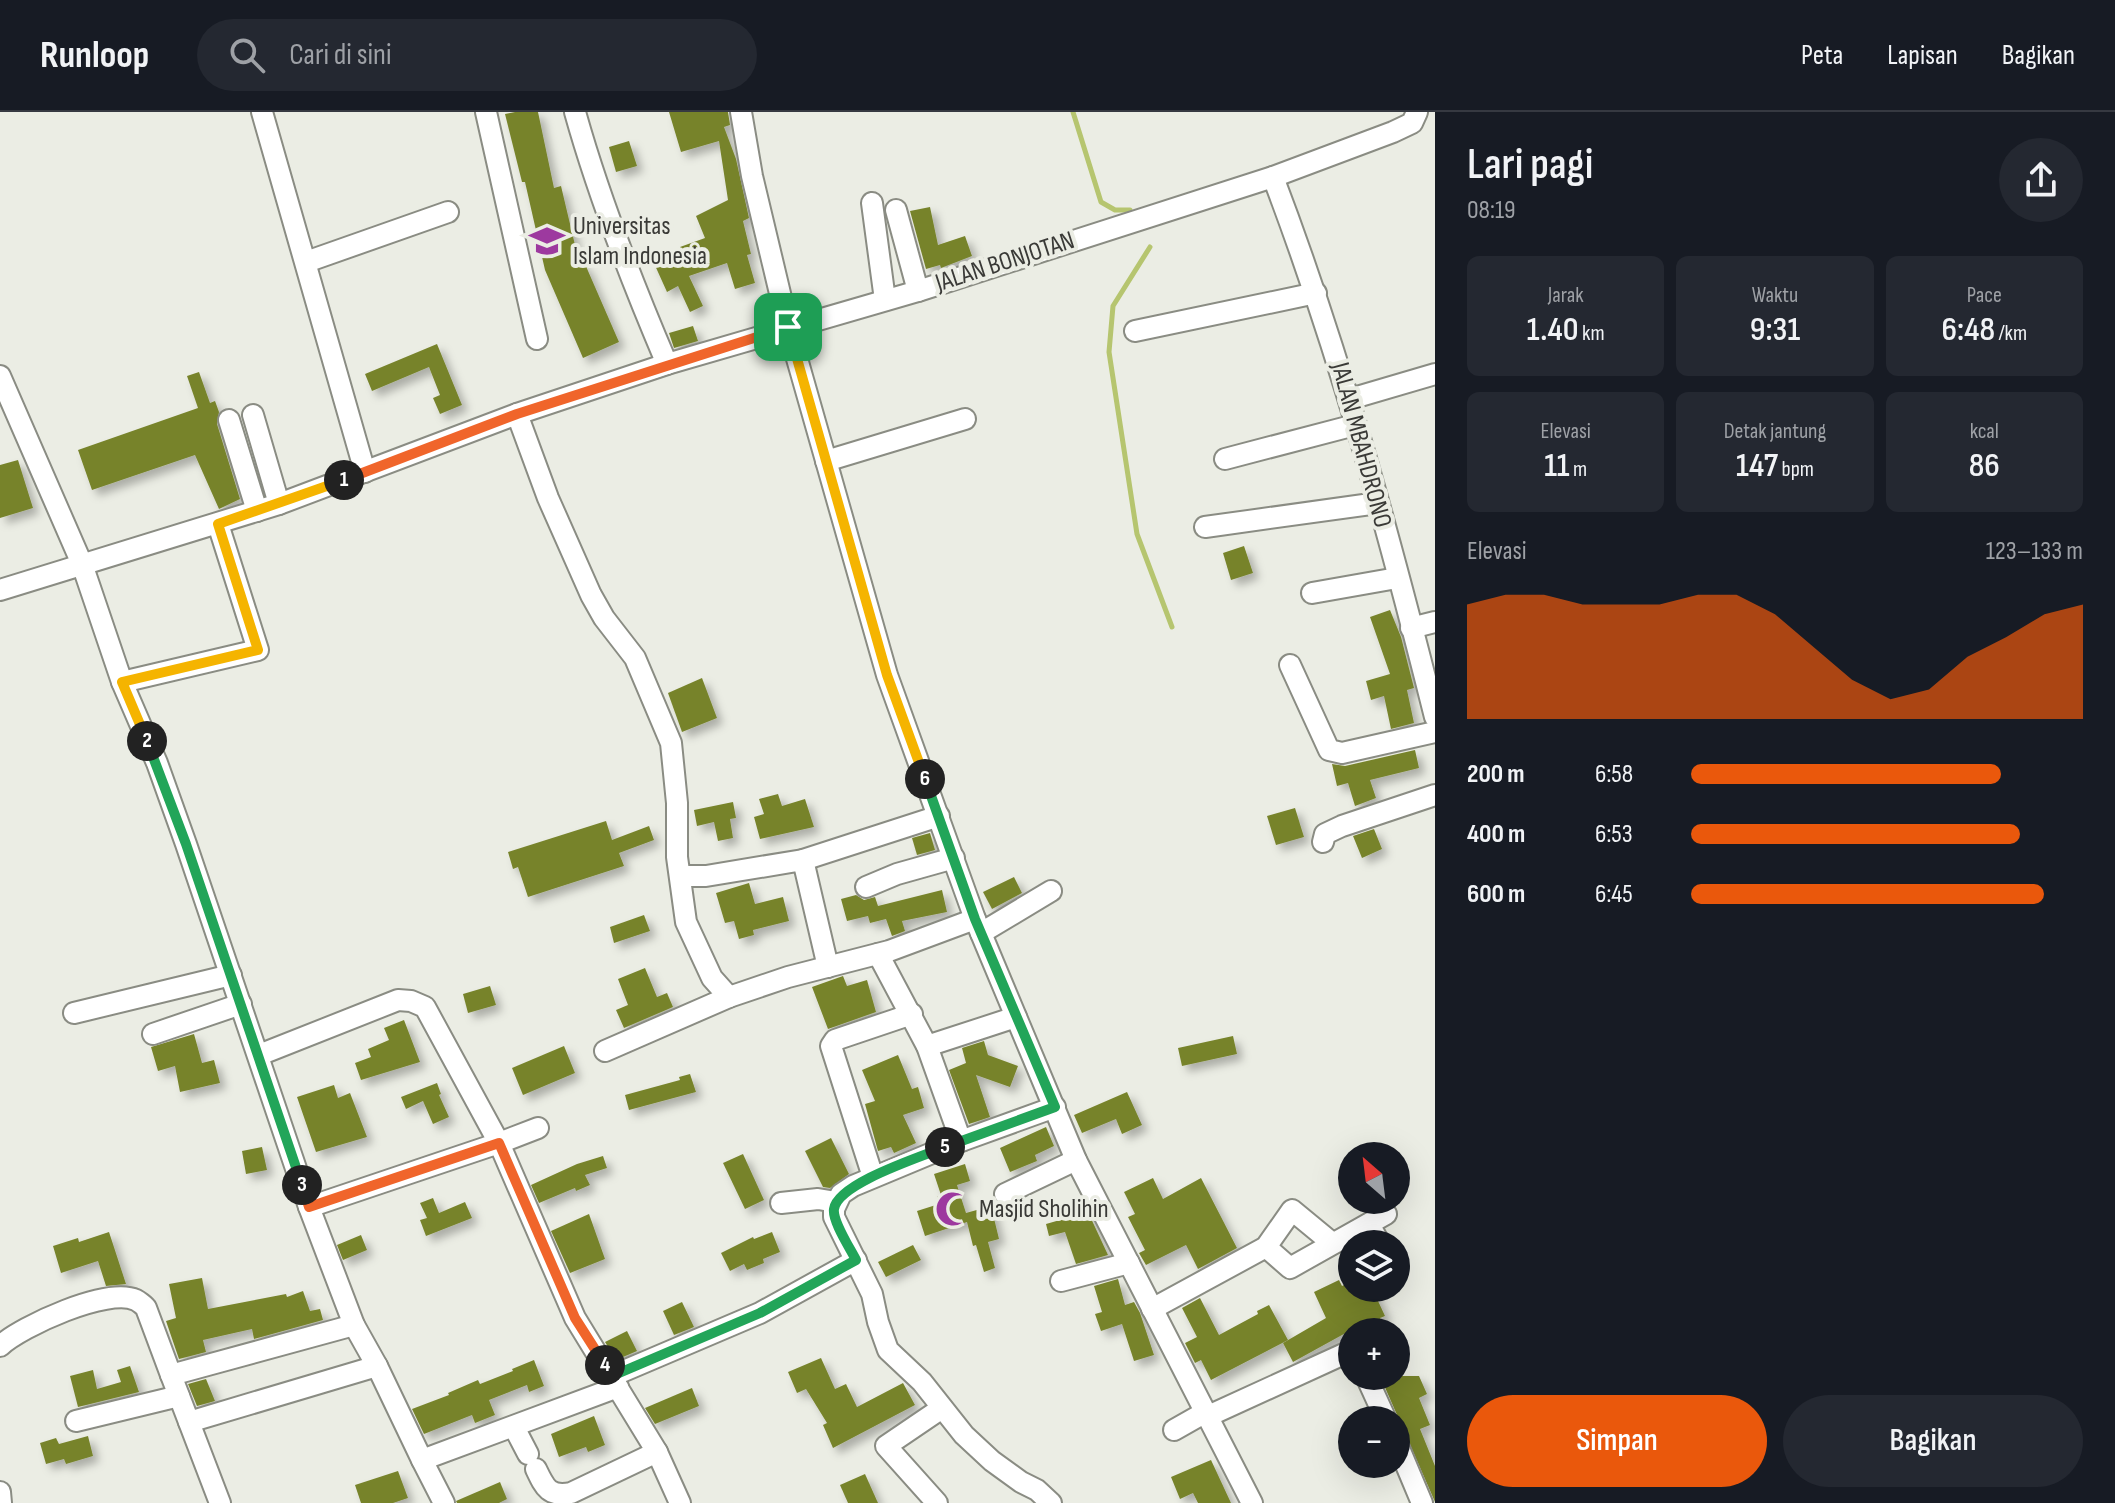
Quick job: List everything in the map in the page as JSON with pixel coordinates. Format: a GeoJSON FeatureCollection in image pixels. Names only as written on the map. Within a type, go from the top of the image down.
{"type":"FeatureCollection","features":[{"type":"Feature","properties":{"kind":"street"},"geometry":{"type":"LineString","coordinates":[[262,112],[365,472]]}},
{"type":"Feature","properties":{"kind":"street"},"geometry":{"type":"LineString","coordinates":[[486,112],[537,339]]}},
{"type":"Feature","properties":{"kind":"street"},"geometry":{"type":"LineString","coordinates":[[575,112],[592,174],[635,290],[667,364]]}},
{"type":"Feature","properties":{"kind":"street"},"geometry":{"type":"LineString","coordinates":[[741,112],[752,176],[788,327],[887,675],[978,926],[1076,1160],[1252,1503]]}},
{"type":"Feature","properties":{"kind":"street","name":"JALAN BONJOTAN"},"geometry":{"type":"LineString","coordinates":[[0,590],[279,504],[517,414],[667,364],[918,291],[1273,177],[1393,132],[1412,123],[1417,112]]}},
{"type":"Feature","properties":{"kind":"street","name":"JALAN MBAHDRONO"},"geometry":{"type":"LineString","coordinates":[[1273,177],[1316,293],[1350,399],[1434,709]]}},
{"type":"Feature","properties":{"kind":"street"},"geometry":{"type":"LineString","coordinates":[[872,203],[885,300]]}},
{"type":"Feature","properties":{"kind":"street"},"geometry":{"type":"LineString","coordinates":[[896,210],[918,291]]}},
{"type":"Feature","properties":{"kind":"street"},"geometry":{"type":"LineString","coordinates":[[306,262],[448,212]]}},
{"type":"Feature","properties":{"kind":"street"},"geometry":{"type":"LineString","coordinates":[[1135,331],[1316,293]]}},
{"type":"Feature","properties":{"kind":"street"},"geometry":{"type":"LineString","coordinates":[[1350,399],[1435,374]]}},
{"type":"Feature","properties":{"kind":"street"},"geometry":{"type":"LineString","coordinates":[[0,376],[82,564],[122,682],[157,763],[309,1207],[354,1325],[444,1503]]}},
{"type":"Feature","properties":{"kind":"street"},"geometry":{"type":"LineString","coordinates":[[517,414],[548,498],[591,595],[604,618],[635,658],[671,743],[677,803],[677,857],[683,904],[692,940],[712,978],[729,997]]}},
{"type":"Feature","properties":{"kind":"street"},"geometry":{"type":"LineString","coordinates":[[253,415],[279,504]]}},
{"type":"Feature","properties":{"kind":"street"},"geometry":{"type":"LineString","coordinates":[[826,461],[965,419]]}},
{"type":"Feature","properties":{"kind":"street"},"geometry":{"type":"LineString","coordinates":[[229,420],[257,511]]}},
{"type":"Feature","properties":{"kind":"street"},"geometry":{"type":"LineString","coordinates":[[1225,459],[1355,425]]}},
{"type":"Feature","properties":{"kind":"street"},"geometry":{"type":"LineString","coordinates":[[1205,527],[1378,503]]}},
{"type":"Feature","properties":{"kind":"street"},"geometry":{"type":"LineString","coordinates":[[122,682],[258,650],[218,524]]}},
{"type":"Feature","properties":{"kind":"street"},"geometry":{"type":"LineString","coordinates":[[1312,593],[1397,578]]}},
{"type":"Feature","properties":{"kind":"street"},"geometry":{"type":"LineString","coordinates":[[1411,628],[1435,622]]}},
{"type":"Feature","properties":{"kind":"street"},"geometry":{"type":"LineString","coordinates":[[1290,665],[1329,750],[1342,753],[1435,732]]}},
{"type":"Feature","properties":{"kind":"street"},"geometry":{"type":"LineString","coordinates":[[1323,842],[1325,834],[1342,826],[1435,795]]}},
{"type":"Feature","properties":{"kind":"street"},"geometry":{"type":"LineString","coordinates":[[681,876],[706,876],[803,860],[939,816]]}},
{"type":"Feature","properties":{"kind":"street"},"geometry":{"type":"LineString","coordinates":[[866,887],[897,874],[954,858]]}},
{"type":"Feature","properties":{"kind":"street"},"geometry":{"type":"LineString","coordinates":[[803,860],[828,967]]}},
{"type":"Feature","properties":{"kind":"street"},"geometry":{"type":"LineString","coordinates":[[605,1051],[729,997],[978,926],[1051,891]]}},
{"type":"Feature","properties":{"kind":"street"},"geometry":{"type":"LineString","coordinates":[[878,954],[927,1046],[961,1141]]}},
{"type":"Feature","properties":{"kind":"street"},"geometry":{"type":"LineString","coordinates":[[74,1013],[231,975]]}},
{"type":"Feature","properties":{"kind":"street"},"geometry":{"type":"LineString","coordinates":[[259,1055],[398,1000],[425,1007],[499,1143],[575,1318],[657,1452],[680,1503]]}},
{"type":"Feature","properties":{"kind":"street"},"geometry":{"type":"LineString","coordinates":[[153,1034],[241,1004]]}},
{"type":"Feature","properties":{"kind":"street"},"geometry":{"type":"LineString","coordinates":[[873,1177],[831,1046],[835,1040],[912,1014]]}},
{"type":"Feature","properties":{"kind":"street"},"geometry":{"type":"LineString","coordinates":[[927,1046],[1016,1017]]}},
{"type":"Feature","properties":{"kind":"street"},"geometry":{"type":"LineString","coordinates":[[1051,1503],[1037,1490],[992,1461],[964,1435],[922,1382],[888,1350],[872,1294],[834,1217],[836,1202],[841,1194],[873,1177],[1055,1107]]}},
{"type":"Feature","properties":{"kind":"street"},"geometry":{"type":"LineString","coordinates":[[309,1207],[538,1128]]}},
{"type":"Feature","properties":{"kind":"street"},"geometry":{"type":"LineString","coordinates":[[1005,1194],[1076,1160]]}},
{"type":"Feature","properties":{"kind":"street"},"geometry":{"type":"LineString","coordinates":[[781,1203],[818,1199],[836,1202]]}},
{"type":"Feature","properties":{"kind":"street"},"geometry":{"type":"LineString","coordinates":[[1152,1309],[1266,1247],[1292,1210],[1332,1243]]}},
{"type":"Feature","properties":{"kind":"street"},"geometry":{"type":"LineString","coordinates":[[1357,1230],[1378,1219],[1379,1230]]}},
{"type":"Feature","properties":{"kind":"street"},"geometry":{"type":"LineString","coordinates":[[1266,1247],[1290,1268],[1338,1240]]}},
{"type":"Feature","properties":{"kind":"street"},"geometry":{"type":"LineString","coordinates":[[422,1460],[514,1427],[615,1381],[760,1313],[856,1260]]}},
{"type":"Feature","properties":{"kind":"street"},"geometry":{"type":"LineString","coordinates":[[1061,1281],[1129,1263]]}},
{"type":"Feature","properties":{"kind":"street"},"geometry":{"type":"LineString","coordinates":[[0,1346],[10,1337],[52,1315],[93,1302],[127,1298],[137,1300],[146,1308],[220,1503]]}},
{"type":"Feature","properties":{"kind":"street"},"geometry":{"type":"LineString","coordinates":[[171,1375],[354,1325]]}},
{"type":"Feature","properties":{"kind":"street"},"geometry":{"type":"LineString","coordinates":[[1174,1430],[1338,1357]]}},
{"type":"Feature","properties":{"kind":"street"},"geometry":{"type":"LineString","coordinates":[[189,1422],[377,1366]]}},
{"type":"Feature","properties":{"kind":"street"},"geometry":{"type":"LineString","coordinates":[[76,1421],[179,1396]]}},
{"type":"Feature","properties":{"kind":"street"},"geometry":{"type":"LineString","coordinates":[[937,1503],[886,1446],[942,1408]]}},
{"type":"Feature","properties":{"kind":"street"},"geometry":{"type":"LineString","coordinates":[[514,1427],[545,1489],[552,1494],[571,1493],[657,1452]]}},
{"type":"Feature","properties":{"kind":"street"},"geometry":{"type":"LineString","coordinates":[[1410,1474],[1422,1503]]}},
{"type":"Feature","properties":{"kind":"street"},"geometry":{"type":"LineString","coordinates":[[0,1492],[1,1503]]}},
{"type":"Feature","properties":{"kind":"building"},"geometry":{"type":"Polygon","coordinates":[[[538,112],[554,188],[561,186],[580,266],[585,264],[619,342],[583,358],[545,270],[525,182],[522,182],[505,114],[538,112]]]}},
{"type":"Feature","properties":{"kind":"building"},"geometry":{"type":"Polygon","coordinates":[[[669,112],[728,112],[730,125],[724,127],[736,159],[749,218],[743,221],[751,254],[747,255],[755,283],[735,289],[727,263],[689,276],[703,306],[690,312],[678,286],[667,292],[653,261],[705,238],[696,216],[728,200],[719,141],[681,152],[669,112]]]}},
{"type":"Feature","properties":{"kind":"building"},"geometry":{"type":"Polygon","coordinates":[[[629,141],[637,166],[616,172],[609,147],[629,141]]]}},
{"type":"Feature","properties":{"kind":"building"},"geometry":{"type":"Polygon","coordinates":[[[930,207],[938,245],[965,236],[972,256],[941,268],[940,265],[926,269],[910,211],[930,207]]]}},
{"type":"Feature","properties":{"kind":"building"},"geometry":{"type":"Polygon","coordinates":[[[693,326],[698,341],[674,348],[669,333],[693,326]]]}},
{"type":"Feature","properties":{"kind":"building"},"geometry":{"type":"Polygon","coordinates":[[[437,344],[462,405],[440,414],[433,398],[440,395],[429,367],[372,391],[365,374],[437,344]]]}},
{"type":"Feature","properties":{"kind":"building"},"geometry":{"type":"Polygon","coordinates":[[[199,372],[210,403],[215,401],[219,412],[217,424],[240,499],[219,509],[195,455],[92,490],[78,450],[198,408],[187,376],[199,372]]]}},
{"type":"Feature","properties":{"kind":"building"},"geometry":{"type":"Polygon","coordinates":[[[18,460],[33,508],[0,518],[0,465],[18,460]]]}},
{"type":"Feature","properties":{"kind":"building"},"geometry":{"type":"Polygon","coordinates":[[[1244,546],[1253,573],[1231,580],[1223,553],[1244,546]]]}},
{"type":"Feature","properties":{"kind":"building"},"geometry":{"type":"Polygon","coordinates":[[[1390,610],[1401,637],[1414,688],[1407,690],[1414,723],[1391,729],[1384,696],[1371,700],[1366,681],[1390,674],[1370,617],[1390,610]]]}},
{"type":"Feature","properties":{"kind":"building"},"geometry":{"type":"Polygon","coordinates":[[[702,678],[717,718],[682,732],[668,693],[702,678]]]}},
{"type":"Feature","properties":{"kind":"building"},"geometry":{"type":"Polygon","coordinates":[[[1415,750],[1419,768],[1370,780],[1376,798],[1355,806],[1348,783],[1337,786],[1332,764],[1345,766],[1415,750]]]}},
{"type":"Feature","properties":{"kind":"building"},"geometry":{"type":"Polygon","coordinates":[[[778,794],[782,806],[805,799],[814,827],[760,839],[754,817],[764,814],[759,799],[778,794]]]}},
{"type":"Feature","properties":{"kind":"building"},"geometry":{"type":"Polygon","coordinates":[[[733,802],[736,818],[730,819],[733,838],[718,841],[714,822],[697,826],[694,810],[733,802]]]}},
{"type":"Feature","properties":{"kind":"building"},"geometry":{"type":"Polygon","coordinates":[[[1295,808],[1304,837],[1276,845],[1267,816],[1295,808]]]}},
{"type":"Feature","properties":{"kind":"building"},"geometry":{"type":"Polygon","coordinates":[[[606,821],[612,840],[649,826],[654,840],[619,853],[624,866],[528,897],[518,867],[513,869],[508,852],[606,821]]]}},
{"type":"Feature","properties":{"kind":"building"},"geometry":{"type":"Polygon","coordinates":[[[1374,829],[1382,849],[1362,858],[1353,836],[1374,829]]]}},
{"type":"Feature","properties":{"kind":"building"},"geometry":{"type":"Polygon","coordinates":[[[930,833],[935,850],[917,855],[912,838],[930,833]]]}},
{"type":"Feature","properties":{"kind":"building"},"geometry":{"type":"Polygon","coordinates":[[[1014,877],[1022,893],[992,909],[983,892],[1014,877]]]}},
{"type":"Feature","properties":{"kind":"building"},"geometry":{"type":"Polygon","coordinates":[[[749,883],[755,904],[783,897],[789,921],[753,930],[754,935],[739,939],[734,921],[725,923],[716,893],[749,883]]]}},
{"type":"Feature","properties":{"kind":"building"},"geometry":{"type":"Polygon","coordinates":[[[942,890],[947,912],[902,921],[905,931],[892,936],[886,919],[870,923],[868,916],[847,921],[841,899],[856,895],[864,900],[875,897],[878,906],[942,890]]]}},
{"type":"Feature","properties":{"kind":"building"},"geometry":{"type":"Polygon","coordinates":[[[644,915],[650,931],[614,943],[610,927],[644,915]]]}},
{"type":"Feature","properties":{"kind":"building"},"geometry":{"type":"Polygon","coordinates":[[[645,968],[657,997],[667,993],[673,1007],[624,1028],[616,1010],[628,1005],[618,979],[645,968]]]}},
{"type":"Feature","properties":{"kind":"building"},"geometry":{"type":"Polygon","coordinates":[[[843,976],[847,986],[867,980],[876,1012],[828,1029],[812,987],[843,976]]]}},
{"type":"Feature","properties":{"kind":"building"},"geometry":{"type":"Polygon","coordinates":[[[490,986],[496,1005],[468,1013],[463,994],[490,986]]]}},
{"type":"Feature","properties":{"kind":"building"},"geometry":{"type":"Polygon","coordinates":[[[404,1020],[420,1062],[361,1080],[355,1063],[371,1057],[368,1049],[389,1040],[384,1028],[404,1020]]]}},
{"type":"Feature","properties":{"kind":"building"},"geometry":{"type":"Polygon","coordinates":[[[194,1034],[202,1063],[214,1060],[220,1083],[180,1092],[175,1066],[158,1071],[151,1047],[194,1034]]]}},
{"type":"Feature","properties":{"kind":"building"},"geometry":{"type":"Polygon","coordinates":[[[1233,1036],[1237,1054],[1182,1066],[1178,1048],[1233,1036]]]}},
{"type":"Feature","properties":{"kind":"building"},"geometry":{"type":"Polygon","coordinates":[[[984,1041],[988,1055],[1018,1066],[1010,1087],[976,1075],[990,1117],[969,1124],[949,1070],[966,1063],[962,1048],[984,1041]]]}},
{"type":"Feature","properties":{"kind":"building"},"geometry":{"type":"Polygon","coordinates":[[[564,1046],[575,1073],[523,1095],[512,1068],[564,1046]]]}},
{"type":"Feature","properties":{"kind":"building"},"geometry":{"type":"Polygon","coordinates":[[[898,1055],[912,1089],[918,1087],[924,1108],[903,1115],[916,1143],[894,1153],[891,1147],[878,1151],[865,1104],[875,1101],[862,1070],[898,1055]]]}},
{"type":"Feature","properties":{"kind":"building"},"geometry":{"type":"Polygon","coordinates":[[[690,1074],[696,1092],[629,1110],[625,1095],[680,1080],[679,1077],[690,1074]]]}},
{"type":"Feature","properties":{"kind":"building"},"geometry":{"type":"Polygon","coordinates":[[[437,1083],[449,1117],[433,1124],[423,1101],[406,1109],[401,1097],[437,1083]]]}},
{"type":"Feature","properties":{"kind":"building"},"geometry":{"type":"Polygon","coordinates":[[[334,1085],[338,1098],[350,1093],[367,1137],[316,1152],[297,1097],[334,1085]]]}},
{"type":"Feature","properties":{"kind":"building"},"geometry":{"type":"Polygon","coordinates":[[[1127,1092],[1142,1125],[1122,1134],[1116,1119],[1082,1133],[1074,1115],[1127,1092]]]}},
{"type":"Feature","properties":{"kind":"building"},"geometry":{"type":"Polygon","coordinates":[[[1046,1127],[1054,1146],[1035,1155],[1037,1161],[1010,1172],[1000,1148],[1046,1127]]]}},
{"type":"Feature","properties":{"kind":"building"},"geometry":{"type":"Polygon","coordinates":[[[831,1138],[849,1174],[830,1188],[823,1187],[805,1151],[831,1138]]]}},
{"type":"Feature","properties":{"kind":"building"},"geometry":{"type":"Polygon","coordinates":[[[262,1147],[267,1170],[246,1174],[242,1151],[262,1147]]]}},
{"type":"Feature","properties":{"kind":"building"},"geometry":{"type":"Polygon","coordinates":[[[743,1154],[764,1200],[745,1209],[723,1163],[743,1154]]]}},
{"type":"Feature","properties":{"kind":"building"},"geometry":{"type":"Polygon","coordinates":[[[603,1156],[607,1168],[585,1175],[590,1185],[539,1203],[531,1185],[603,1156]]]}},
{"type":"Feature","properties":{"kind":"building"},"geometry":{"type":"Polygon","coordinates":[[[965,1164],[970,1181],[957,1185],[966,1213],[991,1206],[999,1239],[988,1242],[995,1268],[984,1272],[967,1222],[925,1236],[917,1211],[939,1204],[937,1197],[941,1195],[934,1174],[965,1164]]]}},
{"type":"Feature","properties":{"kind":"building"},"geometry":{"type":"Polygon","coordinates":[[[1153,1178],[1163,1199],[1201,1178],[1237,1248],[1198,1269],[1186,1245],[1146,1265],[1139,1253],[1145,1250],[1128,1217],[1135,1214],[1124,1192],[1153,1178]]]}},
{"type":"Feature","properties":{"kind":"building"},"geometry":{"type":"Polygon","coordinates":[[[433,1198],[439,1213],[465,1202],[472,1218],[426,1236],[420,1220],[427,1218],[420,1203],[433,1198]]]}},
{"type":"Feature","properties":{"kind":"building"},"geometry":{"type":"Polygon","coordinates":[[[1088,1212],[1108,1255],[1076,1264],[1065,1232],[1049,1236],[1046,1224],[1088,1212]]]}},
{"type":"Feature","properties":{"kind":"building"},"geometry":{"type":"Polygon","coordinates":[[[589,1214],[605,1259],[570,1273],[551,1231],[589,1214]]]}},
{"type":"Feature","properties":{"kind":"building"},"geometry":{"type":"Polygon","coordinates":[[[109,1232],[126,1284],[106,1286],[98,1261],[61,1273],[53,1246],[78,1238],[79,1242],[109,1232]]]}},
{"type":"Feature","properties":{"kind":"building"},"geometry":{"type":"Polygon","coordinates":[[[772,1232],[780,1252],[747,1270],[744,1264],[730,1271],[721,1253],[753,1237],[772,1232]]]}},
{"type":"Feature","properties":{"kind":"building"},"geometry":{"type":"Polygon","coordinates":[[[361,1235],[367,1250],[343,1260],[337,1245],[361,1235]]]}},
{"type":"Feature","properties":{"kind":"building"},"geometry":{"type":"Polygon","coordinates":[[[913,1245],[921,1260],[886,1277],[878,1262],[913,1245]]]}},
{"type":"Feature","properties":{"kind":"building"},"geometry":{"type":"Polygon","coordinates":[[[202,1278],[208,1309],[286,1294],[287,1297],[303,1291],[310,1311],[320,1309],[323,1320],[254,1339],[252,1329],[203,1340],[206,1352],[179,1359],[166,1321],[176,1318],[169,1284],[202,1278]]]}},
{"type":"Feature","properties":{"kind":"building"},"geometry":{"type":"Polygon","coordinates":[[[1118,1279],[1125,1305],[1134,1302],[1140,1313],[1154,1355],[1134,1361],[1122,1324],[1101,1331],[1095,1314],[1102,1312],[1094,1286],[1118,1279]]]}},
{"type":"Feature","properties":{"kind":"building"},"geometry":{"type":"Polygon","coordinates":[[[1338,1280],[1338,1302],[1378,1302],[1385,1316],[1338,1318],[1338,1337],[1293,1362],[1283,1343],[1326,1318],[1314,1292],[1338,1280]]]}},
{"type":"Feature","properties":{"kind":"building"},"geometry":{"type":"Polygon","coordinates":[[[1200,1298],[1219,1335],[1269,1305],[1288,1340],[1211,1380],[1201,1360],[1195,1363],[1185,1343],[1197,1337],[1182,1308],[1200,1298]]]}},
{"type":"Feature","properties":{"kind":"building"},"geometry":{"type":"Polygon","coordinates":[[[682,1302],[694,1327],[674,1335],[663,1311],[682,1302]]]}},
{"type":"Feature","properties":{"kind":"building"},"geometry":{"type":"Polygon","coordinates":[[[627,1331],[637,1351],[616,1360],[605,1342],[627,1331]]]}},
{"type":"Feature","properties":{"kind":"building"},"geometry":{"type":"Polygon","coordinates":[[[821,1358],[835,1389],[846,1384],[857,1407],[903,1383],[915,1405],[833,1448],[823,1425],[827,1423],[806,1389],[797,1393],[788,1372],[821,1358]]]}},
{"type":"Feature","properties":{"kind":"building"},"geometry":{"type":"Polygon","coordinates":[[[534,1360],[544,1386],[529,1392],[527,1385],[489,1400],[495,1415],[475,1423],[472,1415],[424,1434],[412,1409],[534,1360]]]}},
{"type":"Feature","properties":{"kind":"building"},"geometry":{"type":"Polygon","coordinates":[[[130,1366],[139,1392],[78,1407],[70,1376],[93,1370],[97,1389],[121,1382],[117,1370],[130,1366]]]}},
{"type":"Feature","properties":{"kind":"building"},"geometry":{"type":"Polygon","coordinates":[[[1410,1376],[1419,1376],[1427,1394],[1419,1398],[1430,1425],[1420,1429],[1435,1466],[1435,1502],[1410,1445],[1410,1406],[1393,1406],[1386,1390],[1410,1390],[1410,1376]]]}},
{"type":"Feature","properties":{"kind":"building"},"geometry":{"type":"Polygon","coordinates":[[[206,1379],[215,1401],[197,1406],[188,1384],[206,1379]]]}},
{"type":"Feature","properties":{"kind":"building"},"geometry":{"type":"Polygon","coordinates":[[[692,1388],[699,1406],[655,1424],[645,1408],[692,1388]]]}},
{"type":"Feature","properties":{"kind":"building"},"geometry":{"type":"Polygon","coordinates":[[[594,1416],[605,1445],[588,1452],[586,1447],[559,1457],[551,1434],[594,1416]]]}},
{"type":"Feature","properties":{"kind":"building"},"geometry":{"type":"Polygon","coordinates":[[[88,1436],[93,1456],[66,1464],[64,1459],[46,1464],[40,1443],[56,1438],[59,1444],[88,1436]]]}},
{"type":"Feature","properties":{"kind":"building"},"geometry":{"type":"Polygon","coordinates":[[[1211,1460],[1231,1503],[1198,1503],[1193,1493],[1180,1499],[1171,1477],[1211,1460]]]}},
{"type":"Feature","properties":{"kind":"building"},"geometry":{"type":"Polygon","coordinates":[[[398,1471],[408,1498],[393,1503],[361,1503],[355,1485],[398,1471]]]}},
{"type":"Feature","properties":{"kind":"building"},"geometry":{"type":"Polygon","coordinates":[[[865,1474],[878,1503],[848,1503],[840,1485],[865,1474]]]}},
{"type":"Feature","properties":{"kind":"building"},"geometry":{"type":"Polygon","coordinates":[[[500,1482],[507,1499],[499,1503],[456,1501],[500,1482]]]}},
{"type":"Feature","properties":{"kind":"waterway"},"geometry":{"type":"LineString","coordinates":[[1073,112],[1101,202],[1115,210],[1130,210]]}},
{"type":"Feature","properties":{"kind":"waterway"},"geometry":{"type":"LineString","coordinates":[[1150,247],[1113,306],[1109,352],[1137,534],[1172,627]]}},
{"type":"Feature","properties":{"kind":"place","name":"Universitas Islam Indonesia"},"geometry":{"type":"Point","coordinates":[547,241]}},
{"type":"Feature","properties":{"kind":"place","name":"Masjid Sholihin"},"geometry":{"type":"Point","coordinates":[953,1209]}},
{"type":"Feature","properties":{"kind":"route"},"geometry":{"type":"LineString","coordinates":[[788,327],[887,675],[975,919],[1055,1107],[961,1141],[853,1186],[836,1202],[834,1217],[856,1260],[760,1313],[612,1376],[575,1318],[499,1143],[309,1207],[186,844],[157,763],[122,682],[258,650],[218,524],[517,414],[788,327]]}}]}
